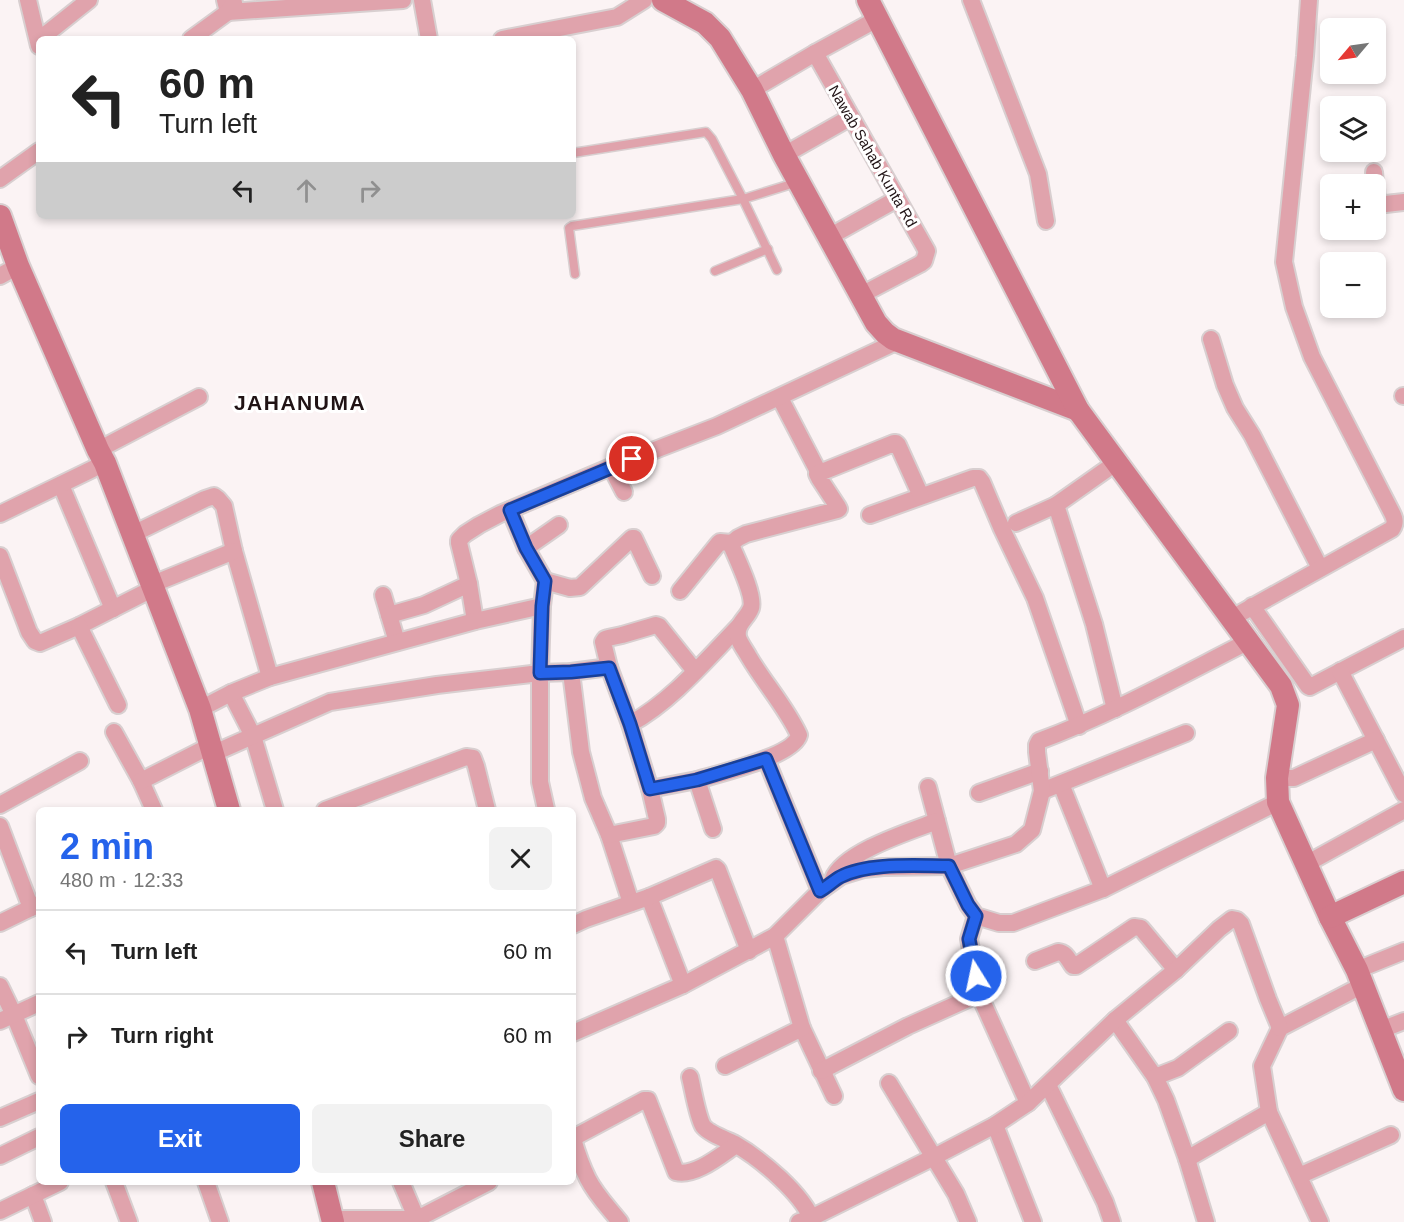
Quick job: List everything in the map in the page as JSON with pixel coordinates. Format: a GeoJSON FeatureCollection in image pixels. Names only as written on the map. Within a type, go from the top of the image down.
{"type":"FeatureCollection","features":[{"type":"Feature","properties":{"kind":"street"},"geometry":{"type":"LineString","coordinates":[[28,0],[38,36]]}},
{"type":"Feature","properties":{"kind":"street"},"geometry":{"type":"LineString","coordinates":[[45,36],[89,0]]}},
{"type":"Feature","properties":{"kind":"street"},"geometry":{"type":"LineString","coordinates":[[194,36],[230,4],[403,0]]}},
{"type":"Feature","properties":{"kind":"street"},"geometry":{"type":"LineString","coordinates":[[422,0],[428,36]]}},
{"type":"Feature","properties":{"kind":"street"},"geometry":{"type":"LineString","coordinates":[[518,36],[617,17],[644,0]]}},
{"type":"Feature","properties":{"kind":"street"},"geometry":{"type":"LineString","coordinates":[[663,0],[705,23],[720,38],[752,90],[798,182],[876,323],[885,333],[893,339],[1078,410]]}},
{"type":"Feature","properties":{"kind":"street"},"geometry":{"type":"LineString","coordinates":[[971,0],[1038,174],[1046,221]]}},
{"type":"Feature","properties":{"kind":"street"},"geometry":{"type":"LineString","coordinates":[[1232,618],[1392,529],[1395,524],[1395,519],[1312,357],[1294,307],[1284,262],[1309,0]]}},
{"type":"Feature","properties":{"kind":"street"},"geometry":{"type":"LineString","coordinates":[[752,90],[815,53],[876,6],[1078,410],[1281,686],[1288,705],[1277,778],[1278,802],[1360,977],[1397,1027],[1404,1090]]}},
{"type":"Feature","properties":{"kind":"street","name":"Nawab Sahab Kunta Rd"},"geometry":{"type":"LineString","coordinates":[[815,53],[927,251],[924,261],[920,264],[861,295]]}},
{"type":"Feature","properties":{"kind":"street"},"geometry":{"type":"LineString","coordinates":[[784,155],[851,117]]}},
{"type":"Feature","properties":{"kind":"street"},"geometry":{"type":"LineString","coordinates":[[0,179],[36,153]]}},
{"type":"Feature","properties":{"kind":"street"},"geometry":{"type":"LineString","coordinates":[[829,237],[897,199]]}},
{"type":"Feature","properties":{"kind":"street"},"geometry":{"type":"LineString","coordinates":[[1386,204],[1404,202]]}},
{"type":"Feature","properties":{"kind":"street"},"geometry":{"type":"LineString","coordinates":[[0,216],[9,271],[102,456],[200,709],[227,807]]}},
{"type":"Feature","properties":{"kind":"street"},"geometry":{"type":"LineString","coordinates":[[1211,339],[1225,385],[1235,408],[1252,435],[1320,568]]}},
{"type":"Feature","properties":{"kind":"street"},"geometry":{"type":"LineString","coordinates":[[476,621],[459,540],[465,534],[510,510],[780,398],[900,340]]}},
{"type":"Feature","properties":{"kind":"street"},"geometry":{"type":"LineString","coordinates":[[0,514],[61,485],[102,456],[199,397]]}},
{"type":"Feature","properties":{"kind":"street"},"geometry":{"type":"LineString","coordinates":[[680,591],[720,542],[732,543],[746,534],[839,509],[818,476],[819,473],[780,398]]}},
{"type":"Feature","properties":{"kind":"street"},"geometry":{"type":"LineString","coordinates":[[819,473],[896,443],[921,496]]}},
{"type":"Feature","properties":{"kind":"street"},"geometry":{"type":"LineString","coordinates":[[1016,523],[1056,505],[1117,462]]}},
{"type":"Feature","properties":{"kind":"street"},"geometry":{"type":"LineString","coordinates":[[611,467],[624,492]]}},
{"type":"Feature","properties":{"kind":"street"},"geometry":{"type":"LineString","coordinates":[[870,515],[973,478],[979,478],[1035,598],[1079,726]]}},
{"type":"Feature","properties":{"kind":"street"},"geometry":{"type":"LineString","coordinates":[[61,485],[113,609]]}},
{"type":"Feature","properties":{"kind":"street"},"geometry":{"type":"LineString","coordinates":[[133,534],[205,499],[214,496],[219,499],[225,506],[234,551],[270,677]]}},
{"type":"Feature","properties":{"kind":"street"},"geometry":{"type":"LineString","coordinates":[[1056,505],[1094,624],[1115,709]]}},
{"type":"Feature","properties":{"kind":"street"},"geometry":{"type":"LineString","coordinates":[[510,510],[526,548],[545,581],[540,673],[540,782],[546,807]]}},
{"type":"Feature","properties":{"kind":"street"},"geometry":{"type":"LineString","coordinates":[[526,548],[559,525]]}},
{"type":"Feature","properties":{"kind":"street"},"geometry":{"type":"LineString","coordinates":[[545,581],[570,588],[580,587],[632,538],[652,576]]}},
{"type":"Feature","properties":{"kind":"street"},"geometry":{"type":"LineString","coordinates":[[630,724],[648,714],[668,697],[739,626],[752,607],[752,600],[732,543]]}},
{"type":"Feature","properties":{"kind":"street"},"geometry":{"type":"LineString","coordinates":[[0,556],[29,632],[35,641],[40,643],[113,609],[154,586],[234,551]]}},
{"type":"Feature","properties":{"kind":"street"},"geometry":{"type":"LineString","coordinates":[[389,615],[424,605],[469,584]]}},
{"type":"Feature","properties":{"kind":"street"},"geometry":{"type":"LineString","coordinates":[[382,595],[397,642]]}},
{"type":"Feature","properties":{"kind":"street"},"geometry":{"type":"LineString","coordinates":[[200,709],[270,677],[476,621],[542,606]]}},
{"type":"Feature","properties":{"kind":"street"},"geometry":{"type":"LineString","coordinates":[[1252,606],[1308,686],[1311,687],[1404,638]]}},
{"type":"Feature","properties":{"kind":"street"},"geometry":{"type":"LineString","coordinates":[[609,835],[657,824],[650,789],[630,724],[609,668],[603,642],[605,639],[656,625],[695,671]]}},
{"type":"Feature","properties":{"kind":"street"},"geometry":{"type":"LineString","coordinates":[[79,626],[118,705]]}},
{"type":"Feature","properties":{"kind":"street"},"geometry":{"type":"LineString","coordinates":[[650,789],[697,780],[766,759],[798,740],[799,735],[789,716],[738,638],[739,626]]}},
{"type":"Feature","properties":{"kind":"street"},"geometry":{"type":"LineString","coordinates":[[576,1032],[683,986],[775,936],[826,887],[841,876],[883,867],[949,866],[1016,844],[1032,831],[1041,791],[1037,752],[1039,741],[1115,709],[1249,641]]}},
{"type":"Feature","properties":{"kind":"street"},"geometry":{"type":"LineString","coordinates":[[141,781],[330,702],[437,685],[540,673],[609,668]]}},
{"type":"Feature","properties":{"kind":"street"},"geometry":{"type":"LineString","coordinates":[[1340,671],[1404,794]]}},
{"type":"Feature","properties":{"kind":"street"},"geometry":{"type":"LineString","coordinates":[[571,672],[581,752],[593,798],[609,835],[631,903]]}},
{"type":"Feature","properties":{"kind":"street"},"geometry":{"type":"LineString","coordinates":[[231,693],[253,736],[274,807]]}},
{"type":"Feature","properties":{"kind":"street"},"geometry":{"type":"LineString","coordinates":[[114,732],[153,807]]}},
{"type":"Feature","properties":{"kind":"street"},"geometry":{"type":"LineString","coordinates":[[1041,791],[1186,733]]}},
{"type":"Feature","properties":{"kind":"street"},"geometry":{"type":"LineString","coordinates":[[1277,778],[1294,778],[1376,740]]}},
{"type":"Feature","properties":{"kind":"street"},"geometry":{"type":"LineString","coordinates":[[333,807],[466,757],[473,758],[476,765],[486,807]]}},
{"type":"Feature","properties":{"kind":"street"},"geometry":{"type":"LineString","coordinates":[[766,759],[826,887]]}},
{"type":"Feature","properties":{"kind":"street"},"geometry":{"type":"LineString","coordinates":[[0,805],[80,761]]}},
{"type":"Feature","properties":{"kind":"street"},"geometry":{"type":"LineString","coordinates":[[979,793],[1040,771]]}},
{"type":"Feature","properties":{"kind":"street"},"geometry":{"type":"LineString","coordinates":[[697,780],[713,829]]}},
{"type":"Feature","properties":{"kind":"street"},"geometry":{"type":"LineString","coordinates":[[1061,784],[1102,889]]}},
{"type":"Feature","properties":{"kind":"street"},"geometry":{"type":"LineString","coordinates":[[928,787],[949,866],[968,905],[976,916],[999,923],[1013,922],[1102,889],[1278,802]]}},
{"type":"Feature","properties":{"kind":"street"},"geometry":{"type":"LineString","coordinates":[[1306,864],[1404,810]]}},
{"type":"Feature","properties":{"kind":"street"},"geometry":{"type":"LineString","coordinates":[[826,887],[835,872],[848,861],[889,839],[937,821]]}},
{"type":"Feature","properties":{"kind":"street"},"geometry":{"type":"LineString","coordinates":[[0,922],[35,906],[1,834]]}},
{"type":"Feature","properties":{"kind":"street"},"geometry":{"type":"LineString","coordinates":[[576,924],[649,897],[716,868],[749,951]]}},
{"type":"Feature","properties":{"kind":"street"},"geometry":{"type":"LineString","coordinates":[[1330,917],[1404,882]]}},
{"type":"Feature","properties":{"kind":"street"},"geometry":{"type":"LineString","coordinates":[[649,897],[683,986]]}},
{"type":"Feature","properties":{"kind":"street"},"geometry":{"type":"LineString","coordinates":[[976,916],[969,939],[979,994],[1028,1103]]}},
{"type":"Feature","properties":{"kind":"street"},"geometry":{"type":"LineString","coordinates":[[690,1077],[704,1126],[769,1167],[798,1198],[808,1221],[995,1125],[1028,1103],[1115,1020],[1176,970],[1232,919],[1241,924],[1280,1028]]}},
{"type":"Feature","properties":{"kind":"street"},"geometry":{"type":"LineString","coordinates":[[1035,961],[1062,952],[1066,954],[1073,966],[1076,966],[1134,927],[1141,928],[1176,970]]}},
{"type":"Feature","properties":{"kind":"street"},"geometry":{"type":"LineString","coordinates":[[775,936],[802,1028],[834,1096]]}},
{"type":"Feature","properties":{"kind":"street"},"geometry":{"type":"LineString","coordinates":[[1320,1222],[1269,1113],[1262,1066],[1280,1028],[1404,951]]}},
{"type":"Feature","properties":{"kind":"street"},"geometry":{"type":"LineString","coordinates":[[0,986],[7,1018],[36,1071]]}},
{"type":"Feature","properties":{"kind":"street"},"geometry":{"type":"LineString","coordinates":[[821,1071],[908,1026],[979,994]]}},
{"type":"Feature","properties":{"kind":"street"},"geometry":{"type":"LineString","coordinates":[[7,1018],[36,1004]]}},
{"type":"Feature","properties":{"kind":"street"},"geometry":{"type":"LineString","coordinates":[[1115,1020],[1155,1077],[1166,1100],[1206,1222]]}},
{"type":"Feature","properties":{"kind":"street"},"geometry":{"type":"LineString","coordinates":[[725,1066],[802,1028]]}},
{"type":"Feature","properties":{"kind":"street"},"geometry":{"type":"LineString","coordinates":[[1155,1077],[1178,1068],[1229,1031]]}},
{"type":"Feature","properties":{"kind":"street"},"geometry":{"type":"LineString","coordinates":[[889,1083],[956,1194],[968,1222]]}},
{"type":"Feature","properties":{"kind":"street"},"geometry":{"type":"LineString","coordinates":[[1048,1085],[1105,1202],[1112,1222]]}},
{"type":"Feature","properties":{"kind":"street"},"geometry":{"type":"LineString","coordinates":[[576,1137],[648,1100],[676,1172],[681,1174],[705,1167],[736,1145]]}},
{"type":"Feature","properties":{"kind":"street"},"geometry":{"type":"LineString","coordinates":[[0,1119],[36,1102]]}},
{"type":"Feature","properties":{"kind":"street"},"geometry":{"type":"LineString","coordinates":[[1187,1159],[1269,1113]]}},
{"type":"Feature","properties":{"kind":"street"},"geometry":{"type":"LineString","coordinates":[[995,1125],[1033,1222]]}},
{"type":"Feature","properties":{"kind":"street"},"geometry":{"type":"LineString","coordinates":[[1299,1176],[1391,1135]]}},
{"type":"Feature","properties":{"kind":"street"},"geometry":{"type":"LineString","coordinates":[[0,1156],[36,1138]]}},
{"type":"Feature","properties":{"kind":"street"},"geometry":{"type":"LineString","coordinates":[[576,1148],[589,1181],[620,1222]]}},
{"type":"Feature","properties":{"kind":"street"},"geometry":{"type":"LineString","coordinates":[[0,1210],[54,1185]]}},
{"type":"Feature","properties":{"kind":"street"},"geometry":{"type":"LineString","coordinates":[[115,1185],[129,1222]]}},
{"type":"Feature","properties":{"kind":"street"},"geometry":{"type":"LineString","coordinates":[[207,1185],[220,1222]]}},
{"type":"Feature","properties":{"kind":"street"},"geometry":{"type":"LineString","coordinates":[[324,1185],[332,1221],[418,1221],[484,1185]]}},
{"type":"Feature","properties":{"kind":"street"},"geometry":{"type":"LineString","coordinates":[[402,1185],[418,1221]]}},
{"type":"Feature","properties":{"kind":"street"},"geometry":{"type":"LineString","coordinates":[[33,1195],[43,1222]]}},
{"type":"Feature","properties":{"kind":"lane"},"geometry":{"type":"LineString","coordinates":[[576,153],[706,132],[712,139],[743,199],[777,270]]}},
{"type":"Feature","properties":{"kind":"lane"},"geometry":{"type":"LineString","coordinates":[[575,274],[569,228],[572,225],[743,199],[798,182]]}},
{"type":"Feature","properties":{"kind":"lane"},"geometry":{"type":"LineString","coordinates":[[715,271],[768,249]]}},
{"type":"Feature","properties":{"kind":"district","name":"JAHANUMA"},"geometry":{"type":"Point","coordinates":[300,402]}},
{"type":"Feature","properties":{"kind":"route"},"geometry":{"type":"LineString","coordinates":[[632,459],[510,510],[526,548],[545,581],[540,673],[609,668],[630,724],[650,789],[697,780],[766,759],[820,891],[841,876],[864,870],[883,867],[949,866],[968,905],[976,916],[969,939],[976,976]]}}]}
